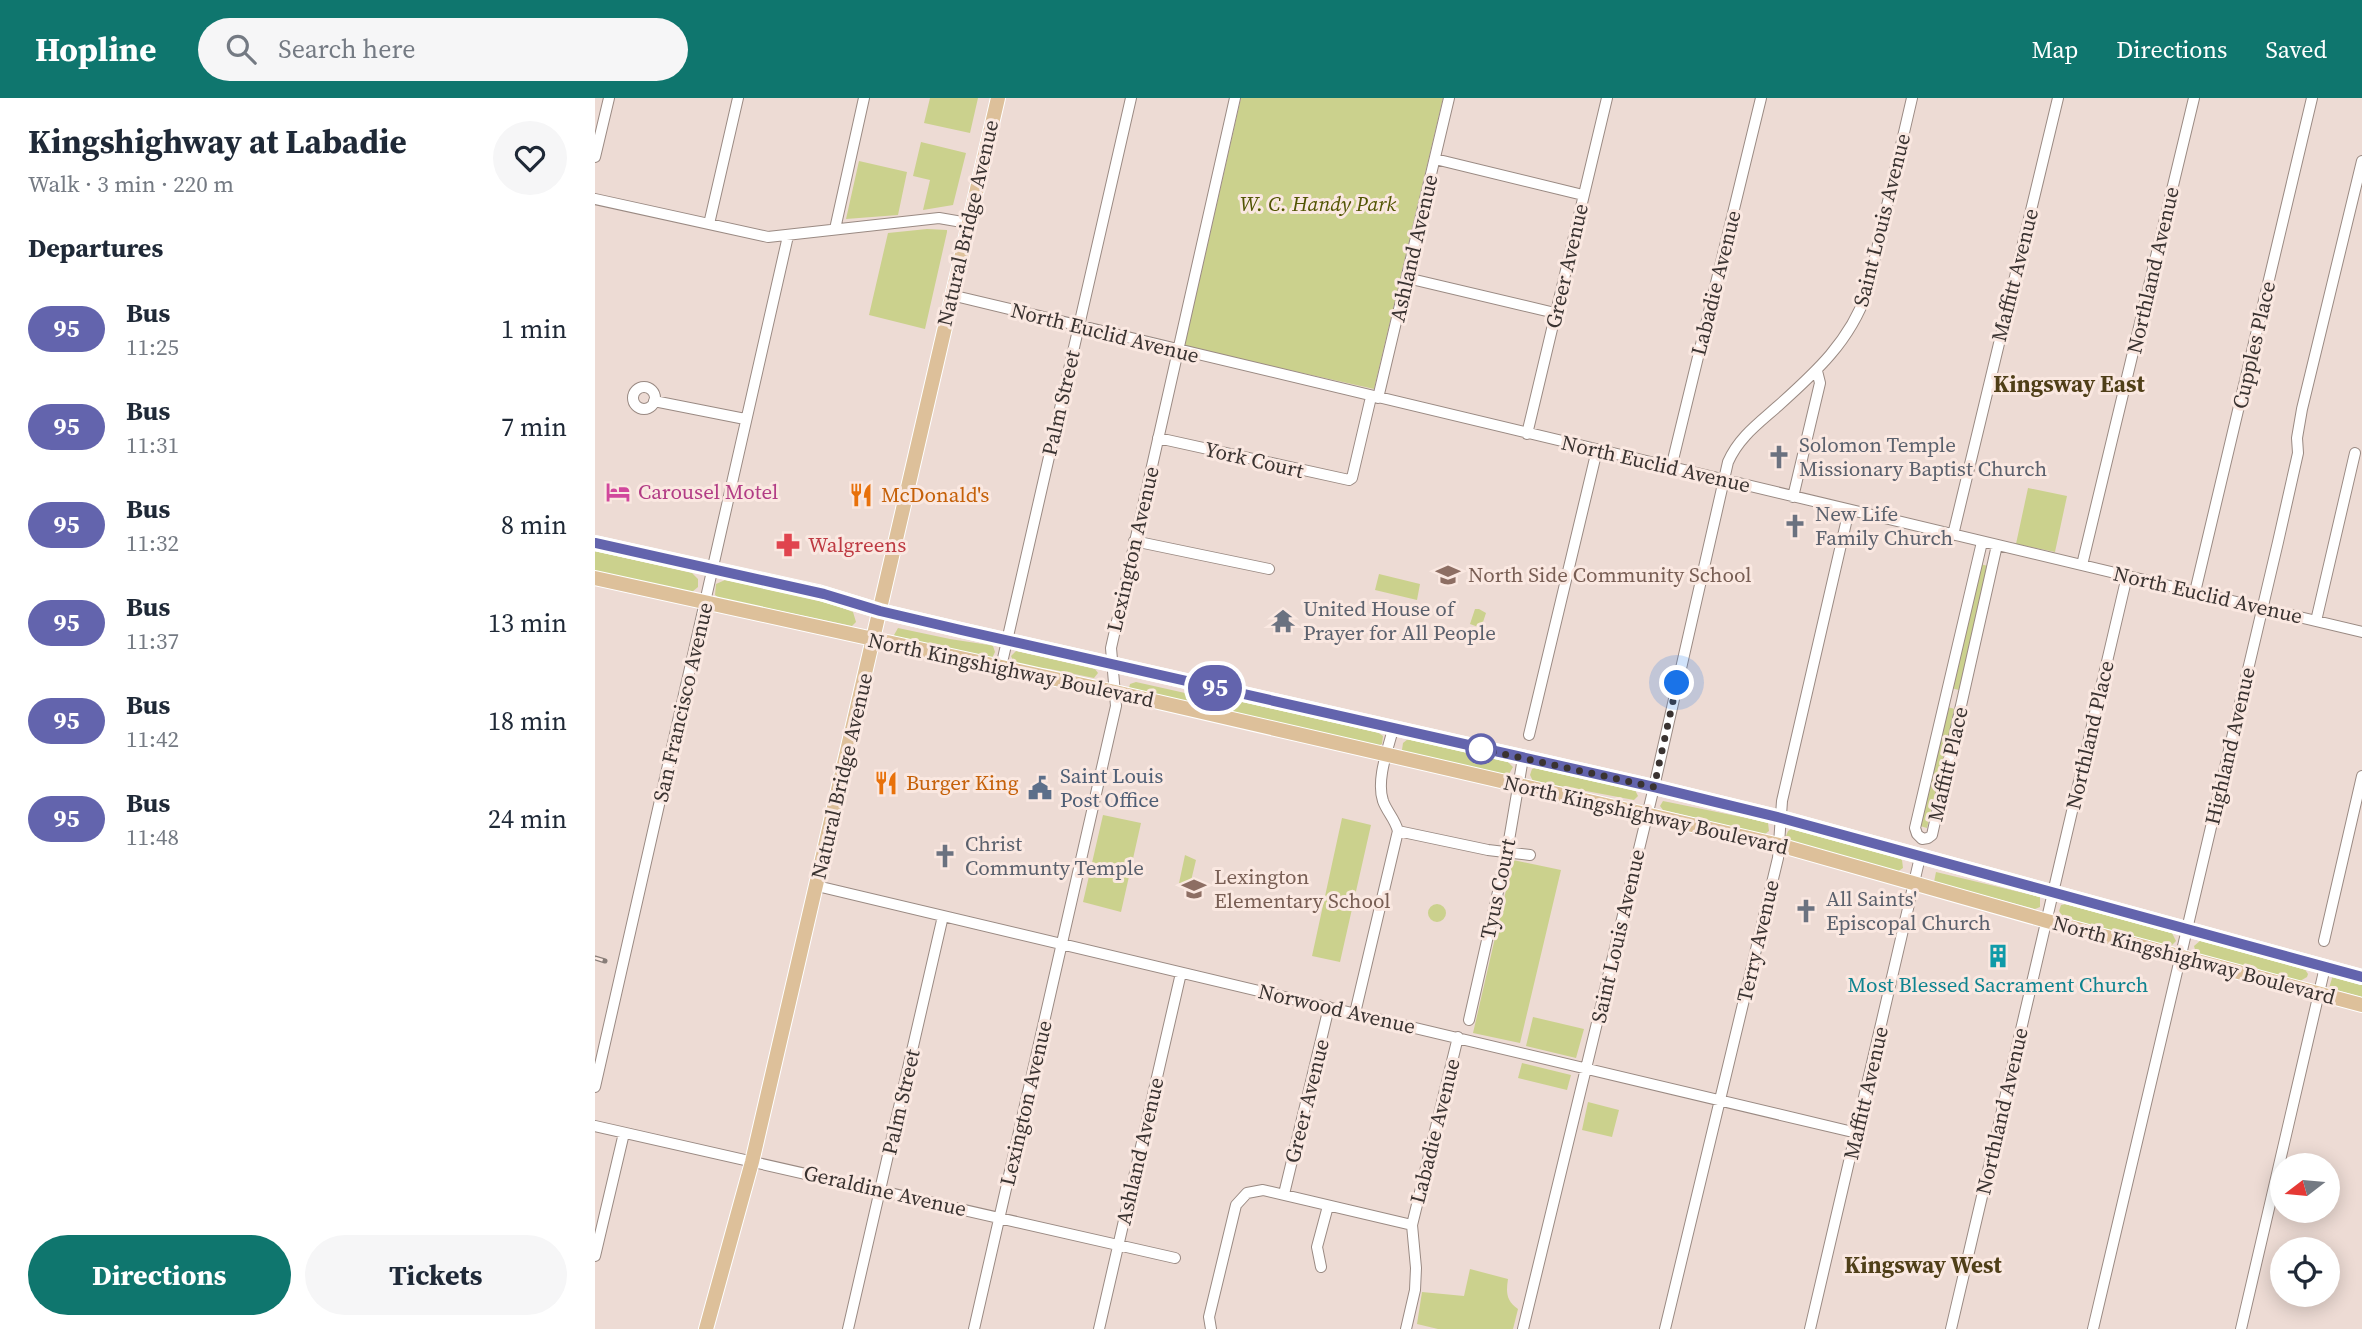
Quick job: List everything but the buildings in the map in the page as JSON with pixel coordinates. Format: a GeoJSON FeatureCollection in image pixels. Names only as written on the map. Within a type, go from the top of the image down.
{"type":"FeatureCollection","features":[{"type":"Feature","properties":{"kind":"main road","name":"Natural Bridge Avenue"},"geometry":{"type":"LineString","coordinates":[[706,1329],[753,1162],[998,98]]}},
{"type":"Feature","properties":{"kind":"main road","name":"North Kingshighway Boulevard"},"geometry":{"type":"LineString","coordinates":[[595,543],[824,594],[880,611],[1006,641],[1781,818],[2362,977]]}},
{"type":"Feature","properties":{"kind":"main road","name":"North Kingshighway Boulevard"},"geometry":{"type":"LineString","coordinates":[[595,578],[1115,692],[1779,845],[2047,921],[2362,1005]]}},
{"type":"Feature","properties":{"kind":"street"},"geometry":{"type":"LineString","coordinates":[[595,157],[609,98]]}},
{"type":"Feature","properties":{"kind":"street"},"geometry":{"type":"LineString","coordinates":[[709,224],[738,98]]}},
{"type":"Feature","properties":{"kind":"street"},"geometry":{"type":"LineString","coordinates":[[835,229],[863,98]]}},
{"type":"Feature","properties":{"kind":"street","name":"Palm Street"},"geometry":{"type":"LineString","coordinates":[[1001,667],[1131,98]]}},
{"type":"Feature","properties":{"kind":"street","name":"Lexington Avenue"},"geometry":{"type":"LineString","coordinates":[[974,1329],[1117,706],[1111,649],[1235,98]]}},
{"type":"Feature","properties":{"kind":"street","name":"Ashland Avenue"},"geometry":{"type":"LineString","coordinates":[[1349,480],[1352,478],[1407,278],[1449,98]]}},
{"type":"Feature","properties":{"kind":"street","name":"Greer Avenue"},"geometry":{"type":"LineString","coordinates":[[1527,434],[1607,98]]}},
{"type":"Feature","properties":{"kind":"street","name":"Labadie Avenue"},"geometry":{"type":"LineString","coordinates":[[1671,468],[1761,98]]}},
{"type":"Feature","properties":{"kind":"street","name":"Saint Louis Avenue"},"geometry":{"type":"LineString","coordinates":[[1523,1329],[1654,787],[1730,457],[1743,437],[1817,371],[1847,335],[1860,312],[1912,98]]}},
{"type":"Feature","properties":{"kind":"street","name":"Maffitt Avenue"},"geometry":{"type":"LineString","coordinates":[[1953,535],[2058,98]]}},
{"type":"Feature","properties":{"kind":"street","name":"Northland Avenue"},"geometry":{"type":"LineString","coordinates":[[2082,565],[2194,98]]}},
{"type":"Feature","properties":{"kind":"street","name":"Cupples Place"},"geometry":{"type":"LineString","coordinates":[[2195,592],[2312,98]]}},
{"type":"Feature","properties":{"kind":"street"},"geometry":{"type":"LineString","coordinates":[[1435,159],[1583,195]]}},
{"type":"Feature","properties":{"kind":"street","name":"Highland Avenue"},"geometry":{"type":"LineString","coordinates":[[2093,1329],[2298,453],[2297,438],[2302,409],[2362,162]]}},
{"type":"Feature","properties":{"kind":"street"},"geometry":{"type":"LineString","coordinates":[[595,199],[768,237],[939,218],[968,223]]}},
{"type":"Feature","properties":{"kind":"street","name":"San Francisco Avenue"},"geometry":{"type":"LineString","coordinates":[[595,1087],[745,419],[789,236]]}},
{"type":"Feature","properties":{"kind":"street"},"geometry":{"type":"LineString","coordinates":[[1407,278],[1555,313]]}},
{"type":"Feature","properties":{"kind":"street","name":"North Euclid Avenue"},"geometry":{"type":"LineString","coordinates":[[951,296],[2362,632]]}},
{"type":"Feature","properties":{"kind":"street"},"geometry":{"type":"LineString","coordinates":[[1793,497],[1819,383],[1817,371]]}},
{"type":"Feature","properties":{"kind":"street"},"geometry":{"type":"LineString","coordinates":[[654,401],[745,419]]}},
{"type":"Feature","properties":{"kind":"street","name":"York Court"},"geometry":{"type":"LineString","coordinates":[[1159,438],[1349,480]]}},
{"type":"Feature","properties":{"kind":"street"},"geometry":{"type":"LineString","coordinates":[[1529,734],[1597,450]]}},
{"type":"Feature","properties":{"kind":"street"},"geometry":{"type":"LineString","coordinates":[[2316,621],[2355,453]]}},
{"type":"Feature","properties":{"kind":"street","name":"Terry Avenue"},"geometry":{"type":"LineString","coordinates":[[1665,1329],[1778,858],[1782,801],[1849,510]]}},
{"type":"Feature","properties":{"kind":"street"},"geometry":{"type":"LineString","coordinates":[[1134,541],[1269,569]]}},
{"type":"Feature","properties":{"kind":"street","name":"Maffitt Place"},"geometry":{"type":"LineString","coordinates":[[1982,542],[1915,828],[1922,839],[1932,835],[1997,545]]}},
{"type":"Feature","properties":{"kind":"street","name":"Northland Place"},"geometry":{"type":"LineString","coordinates":[[2053,893],[2127,576]]}},
{"type":"Feature","properties":{"kind":"street"},"geometry":{"type":"LineString","coordinates":[[1355,1013],[1398,831],[1395,820],[1383,802],[1381,789],[1393,729]]}},
{"type":"Feature","properties":{"kind":"street","name":"Tyus Court"},"geometry":{"type":"LineString","coordinates":[[1469,1020],[1507,852],[1523,758]]}},
{"type":"Feature","properties":{"kind":"street"},"geometry":{"type":"LineString","coordinates":[[2324,941],[2362,776]]}},
{"type":"Feature","properties":{"kind":"street"},"geometry":{"type":"LineString","coordinates":[[1398,831],[1530,855]]}},
{"type":"Feature","properties":{"kind":"street","name":"Maffitt Avenue"},"geometry":{"type":"LineString","coordinates":[[1810,1329],[1920,857]]}},
{"type":"Feature","properties":{"kind":"street","name":"Norwood Avenue"},"geometry":{"type":"LineString","coordinates":[[817,886],[1857,1133]]}},
{"type":"Feature","properties":{"kind":"street","name":"Northland Avenue"},"geometry":{"type":"LineString","coordinates":[[1951,1329],[2053,893]]}},
{"type":"Feature","properties":{"kind":"street","name":"Palm Street"},"geometry":{"type":"LineString","coordinates":[[848,1329],[943,916]]}},
{"type":"Feature","properties":{"kind":"street"},"geometry":{"type":"LineString","coordinates":[[2241,1329],[2325,967]]}},
{"type":"Feature","properties":{"kind":"street","name":"Ashland Avenue"},"geometry":{"type":"LineString","coordinates":[[1099,1329],[1181,973]]}},
{"type":"Feature","properties":{"kind":"street","name":"Greer Avenue"},"geometry":{"type":"LineString","coordinates":[[1284,1194],[1329,1007]]}},
{"type":"Feature","properties":{"kind":"street","name":"Labadie Avenue"},"geometry":{"type":"LineString","coordinates":[[1406,1329],[1415,1290],[1412,1225],[1458,1037]]}},
{"type":"Feature","properties":{"kind":"street","name":"Geraldine Avenue"},"geometry":{"type":"LineString","coordinates":[[595,1126],[1175,1258]]}},
{"type":"Feature","properties":{"kind":"street"},"geometry":{"type":"LineString","coordinates":[[595,1256],[624,1133]]}},
{"type":"Feature","properties":{"kind":"street"},"geometry":{"type":"LineString","coordinates":[[1211,1329],[1209,1318],[1236,1205],[1247,1193],[1263,1190],[1284,1194],[1412,1225]]}},
{"type":"Feature","properties":{"kind":"street"},"geometry":{"type":"LineString","coordinates":[[1321,1267],[1318,1247],[1328,1206]]}},
{"type":"Feature","properties":{"kind":"green space"},"geometry":{"type":"Polygon","coordinates":[[[930,98],[978,98],[970,133],[924,123],[930,98]]]}},
{"type":"Feature","properties":{"kind":"green space","name":"W. C. Handy Park"},"geometry":{"type":"Polygon","coordinates":[[[1241,98],[1443,98],[1374,389],[1186,347],[1241,98]]]}},
{"type":"Feature","properties":{"kind":"green space"},"geometry":{"type":"Polygon","coordinates":[[[921,142],[966,153],[953,205],[923,210],[930,180],[913,176],[921,142]]]}},
{"type":"Feature","properties":{"kind":"green space"},"geometry":{"type":"Polygon","coordinates":[[[859,161],[907,172],[898,215],[846,219],[859,161]]]}},
{"type":"Feature","properties":{"kind":"green space"},"geometry":{"type":"Polygon","coordinates":[[[927,229],[947,232],[925,329],[869,315],[888,233],[927,229]]]}},
{"type":"Feature","properties":{"kind":"green space"},"geometry":{"type":"Polygon","coordinates":[[[2028,488],[2067,496],[2055,552],[2016,544],[2028,488]]]}},
{"type":"Feature","properties":{"kind":"green space"},"geometry":{"type":"Polygon","coordinates":[[[595,551],[692,573],[698,579],[698,587],[692,592],[595,571],[595,551]]]}},
{"type":"Feature","properties":{"kind":"green space"},"geometry":{"type":"Polygon","coordinates":[[[1980,564],[1988,566],[1959,690],[1951,688],[1980,564]]]}},
{"type":"Feature","properties":{"kind":"green space"},"geometry":{"type":"Polygon","coordinates":[[[1379,574],[1420,584],[1417,600],[1375,590],[1379,574]]]}},
{"type":"Feature","properties":{"kind":"green space"},"geometry":{"type":"Polygon","coordinates":[[[725,580],[832,604],[853,612],[856,622],[852,626],[719,598],[715,595],[716,584],[725,580]]]}},
{"type":"Feature","properties":{"kind":"green space"},"geometry":{"type":"Polygon","coordinates":[[[1475,609],[1486,613],[1481,628],[1470,624],[1475,609]]]}},
{"type":"Feature","properties":{"kind":"green space"},"geometry":{"type":"Polygon","coordinates":[[[898,628],[989,645],[993,646],[995,652],[992,658],[897,639],[894,635],[898,628]]]}},
{"type":"Feature","properties":{"kind":"green space"},"geometry":{"type":"Polygon","coordinates":[[[1016,651],[1095,669],[1098,673],[1094,678],[1015,665],[1011,656],[1016,651]]]}},
{"type":"Feature","properties":{"kind":"green space"},"geometry":{"type":"Polygon","coordinates":[[[1136,682],[1185,693],[1209,694],[1377,732],[1383,736],[1382,744],[1376,747],[1129,688],[1130,684],[1136,682]]]}},
{"type":"Feature","properties":{"kind":"green space"},"geometry":{"type":"Polygon","coordinates":[[[1947,707],[1955,709],[1927,828],[1920,826],[1947,707]]]}},
{"type":"Feature","properties":{"kind":"green space"},"geometry":{"type":"Polygon","coordinates":[[[1408,739],[1507,761],[1513,767],[1509,774],[1505,775],[1405,753],[1402,750],[1403,743],[1408,739]]]}},
{"type":"Feature","properties":{"kind":"green space"},"geometry":{"type":"Polygon","coordinates":[[[1535,768],[1635,790],[1638,796],[1634,800],[1533,781],[1530,775],[1535,768]]]}},
{"type":"Feature","properties":{"kind":"green space"},"geometry":{"type":"Polygon","coordinates":[[[1663,801],[1766,822],[1769,831],[1765,834],[1759,833],[1663,810],[1660,806],[1663,801]]]}},
{"type":"Feature","properties":{"kind":"green space"},"geometry":{"type":"Polygon","coordinates":[[[1103,815],[1141,823],[1121,912],[1083,902],[1103,815]]]}},
{"type":"Feature","properties":{"kind":"green space"},"geometry":{"type":"Polygon","coordinates":[[[1342,818],[1371,825],[1340,962],[1312,956],[1342,818]]]}},
{"type":"Feature","properties":{"kind":"green space"},"geometry":{"type":"Polygon","coordinates":[[[1793,828],[1899,858],[1903,868],[1897,872],[1789,841],[1786,836],[1793,828]]]}},
{"type":"Feature","properties":{"kind":"green space"},"geometry":{"type":"Polygon","coordinates":[[[1185,855],[1196,860],[1190,885],[1179,883],[1185,855]]]}},
{"type":"Feature","properties":{"kind":"green space"},"geometry":{"type":"Polygon","coordinates":[[[1513,860],[1561,870],[1520,1043],[1473,1033],[1513,860]]]}},
{"type":"Feature","properties":{"kind":"green space"},"geometry":{"type":"Polygon","coordinates":[[[1936,872],[2040,897],[2040,907],[2035,909],[1934,882],[1936,872]]]}},
{"type":"Feature","properties":{"kind":"green space"},"geometry":{"type":"Polygon","coordinates":[[[1437,904],[1443,907],[1446,913],[1443,919],[1437,922],[1431,919],[1428,913],[1431,907],[1437,904]]]}},
{"type":"Feature","properties":{"kind":"green space"},"geometry":{"type":"Polygon","coordinates":[[[2066,904],[2172,933],[2176,941],[2170,947],[2063,917],[2059,911],[2061,905],[2066,904]]]}},
{"type":"Feature","properties":{"kind":"green space"},"geometry":{"type":"Polygon","coordinates":[[[2201,940],[2304,968],[2307,977],[2300,981],[2196,953],[2194,946],[2201,940]]]}},
{"type":"Feature","properties":{"kind":"green space"},"geometry":{"type":"Polygon","coordinates":[[[2333,975],[2362,983],[2362,997],[2329,988],[2333,975]]]}},
{"type":"Feature","properties":{"kind":"green space"},"geometry":{"type":"Polygon","coordinates":[[[1533,1017],[1584,1029],[1576,1058],[1526,1046],[1533,1017]]]}},
{"type":"Feature","properties":{"kind":"green space"},"geometry":{"type":"Polygon","coordinates":[[[1522,1063],[1571,1075],[1567,1090],[1518,1078],[1522,1063]]]}},
{"type":"Feature","properties":{"kind":"green space"},"geometry":{"type":"Polygon","coordinates":[[[1588,1102],[1619,1110],[1612,1137],[1582,1130],[1588,1102]]]}},
{"type":"Feature","properties":{"kind":"green space"},"geometry":{"type":"Polygon","coordinates":[[[1470,1269],[1508,1279],[1508,1296],[1518,1309],[1513,1329],[1438,1329],[1417,1324],[1422,1292],[1464,1296],[1470,1269]]]}},
{"type":"Feature","properties":{"kind":"railway"},"geometry":{"type":"LineString","coordinates":[[595,958],[605,961]]}},
{"type":"Feature","properties":{"kind":"bus line","name":"95"},"geometry":{"type":"LineString","coordinates":[[595,543],[713,568],[961,630],[1781,818],[2362,977]]}},
{"type":"Feature","properties":{"kind":"place","name":"Solomon Temple Missionary Baptist Church"},"geometry":{"type":"Point","coordinates":[1779,457]}},
{"type":"Feature","properties":{"kind":"place","name":"Carousel Motel"},"geometry":{"type":"Point","coordinates":[618,492]}},
{"type":"Feature","properties":{"kind":"place","name":"McDonald's"},"geometry":{"type":"Point","coordinates":[861,495]}},
{"type":"Feature","properties":{"kind":"place","name":"New Life Family Church"},"geometry":{"type":"Point","coordinates":[1795,526]}},
{"type":"Feature","properties":{"kind":"place","name":"Walgreens"},"geometry":{"type":"Point","coordinates":[788,545]}},
{"type":"Feature","properties":{"kind":"place","name":"North Side Community School"},"geometry":{"type":"Point","coordinates":[1448,575]}},
{"type":"Feature","properties":{"kind":"place","name":"United House of Prayer for All People"},"geometry":{"type":"Point","coordinates":[1283,621]}},
{"type":"Feature","properties":{"kind":"place","name":"Burger King"},"geometry":{"type":"Point","coordinates":[886,783]}},
{"type":"Feature","properties":{"kind":"place","name":"Saint Louis Post Office"},"geometry":{"type":"Point","coordinates":[1040,788]}},
{"type":"Feature","properties":{"kind":"place","name":"Christ Communty Temple"},"geometry":{"type":"Point","coordinates":[945,856]}},
{"type":"Feature","properties":{"kind":"place","name":"Lexington Elementary School"},"geometry":{"type":"Point","coordinates":[1194,889]}},
{"type":"Feature","properties":{"kind":"place","name":"All Saints' Episcopal Church"},"geometry":{"type":"Point","coordinates":[1806,911]}},
{"type":"Feature","properties":{"kind":"place","name":"Most Blessed Sacrament Church"},"geometry":{"type":"Point","coordinates":[1998,956]}},
{"type":"Feature","properties":{"kind":"district","name":"Kingsway East"},"geometry":{"type":"Point","coordinates":[2069,384]}},
{"type":"Feature","properties":{"kind":"district","name":"Kingsway West"},"geometry":{"type":"Point","coordinates":[1923,1265]}},
{"type":"Feature","properties":{"kind":"route"},"geometry":{"type":"LineString","coordinates":[[1481,749],[1654,787],[1677,683]]}}]}
